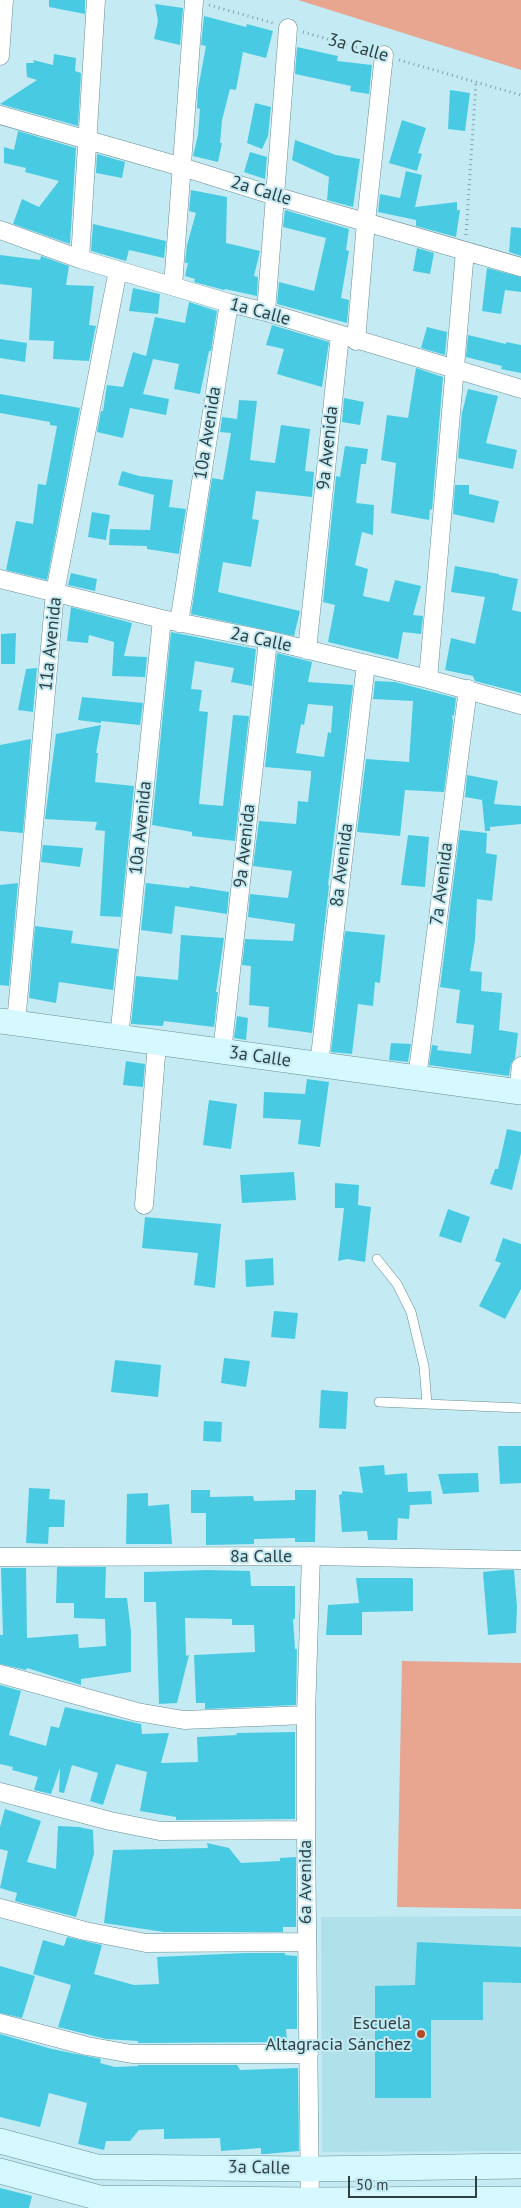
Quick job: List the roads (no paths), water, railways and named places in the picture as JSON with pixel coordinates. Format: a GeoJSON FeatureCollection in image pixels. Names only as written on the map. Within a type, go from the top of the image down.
{"type":"FeatureCollection","features":[{"type":"Feature","properties":{"kind":"street"},"geometry":{"type":"LineString","coordinates":[[0,56],[4,0]]}},
{"type":"Feature","properties":{"kind":"street"},"geometry":{"type":"LineString","coordinates":[[80,259],[96,0]]}},
{"type":"Feature","properties":{"kind":"street"},"geometry":{"type":"LineString","coordinates":[[173,286],[194,1]]}},
{"type":"Feature","properties":{"kind":"street"},"geometry":{"type":"LineString","coordinates":[[266,312],[288,28]]}},
{"type":"Feature","properties":{"kind":"street","name":"9a Avenida"},"geometry":{"type":"LineString","coordinates":[[307,650],[348,338],[366,222],[384,55]]}},
{"type":"Feature","properties":{"kind":"street","name":"2a Calle"},"geometry":{"type":"LineString","coordinates":[[0,115],[182,166],[275,196],[521,267]]}},
{"type":"Feature","properties":{"kind":"street","name":"1a Calle"},"geometry":{"type":"LineString","coordinates":[[0,230],[80,259],[266,312],[521,389]]}},
{"type":"Feature","properties":{"kind":"street"},"geometry":{"type":"LineString","coordinates":[[428,678],[465,251]]}},
{"type":"Feature","properties":{"kind":"street","name":"11a Avenida"},"geometry":{"type":"LineString","coordinates":[[8,1022],[55,592],[118,270]]}},
{"type":"Feature","properties":{"kind":"street","name":"10a Avenida"},"geometry":{"type":"LineString","coordinates":[[119,1038],[170,621],[229,303]]}},
{"type":"Feature","properties":{"kind":"street","name":"2a Calle"},"geometry":{"type":"LineString","coordinates":[[0,579],[170,621],[268,640],[428,678],[521,705]]}},
{"type":"Feature","properties":{"kind":"street","name":"9a Avenida"},"geometry":{"type":"LineString","coordinates":[[222,1052],[268,640]]}},
{"type":"Feature","properties":{"kind":"street","name":"8a Avenida"},"geometry":{"type":"LineString","coordinates":[[319,1065],[366,664]]}},
{"type":"Feature","properties":{"kind":"street","name":"7a Avenida"},"geometry":{"type":"LineString","coordinates":[[417,1078],[468,689]]}},
{"type":"Feature","properties":{"kind":"street","name":"3a Calle"},"geometry":{"type":"LineString","coordinates":[[8,1022],[519,1092]]}},
{"type":"Feature","properties":{"kind":"street"},"geometry":{"type":"LineString","coordinates":[[144,1205],[157,1043]]}},
{"type":"Feature","properties":{"kind":"street"},"geometry":{"type":"LineString","coordinates":[[519,1092],[521,1066]]}},
{"type":"Feature","properties":{"kind":"street","name":"8a Calle"},"geometry":{"type":"LineString","coordinates":[[0,1557],[311,1556],[521,1560]]}},
{"type":"Feature","properties":{"kind":"street","name":"6a Avenida"},"geometry":{"type":"LineString","coordinates":[[310,2204],[306,1942],[306,1715],[311,1556]]}},
{"type":"Feature","properties":{"kind":"street"},"geometry":{"type":"LineString","coordinates":[[0,1674],[137,1712],[184,1720],[306,1715]]}},
{"type":"Feature","properties":{"kind":"street"},"geometry":{"type":"LineString","coordinates":[[0,1792],[110,1821],[160,1831],[306,1830]]}},
{"type":"Feature","properties":{"kind":"street"},"geometry":{"type":"LineString","coordinates":[[0,1908],[85,1931],[146,1943],[306,1942]]}},
{"type":"Feature","properties":{"kind":"street"},"geometry":{"type":"LineString","coordinates":[[0,2023],[87,2046],[132,2054],[309,2054]]}},
{"type":"Feature","properties":{"kind":"street","name":"3a Calle"},"geometry":{"type":"LineString","coordinates":[[0,2141],[97,2166],[309,2169],[521,2166]]}},
{"type":"Feature","properties":{"kind":"street","name":"3a Calle"},"geometry":{"type":"LineString","coordinates":[[0,2171],[100,2198],[310,2204],[521,2199]]}},
{"type":"Feature","properties":{"kind":"lane"},"geometry":{"type":"LineString","coordinates":[[377,1259],[397,1284],[411,1312],[424,1366],[427,1404]]}},
{"type":"Feature","properties":{"kind":"lane"},"geometry":{"type":"LineString","coordinates":[[379,1402],[521,1408]]}},
{"type":"Feature","properties":{"kind":"place","name":"Escuela Altagracia Sánchez"},"geometry":{"type":"Point","coordinates":[421,2034]}}]}
